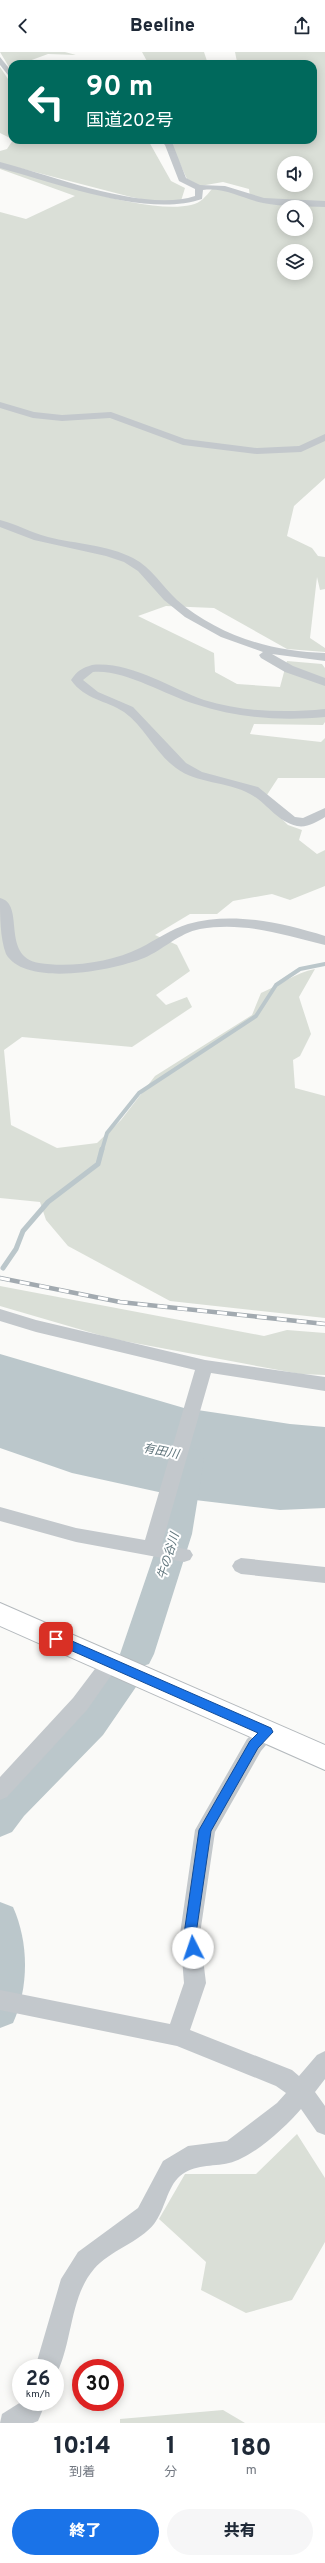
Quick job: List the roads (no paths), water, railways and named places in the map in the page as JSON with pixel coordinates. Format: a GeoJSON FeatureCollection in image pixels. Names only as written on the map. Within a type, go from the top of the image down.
{"type":"FeatureCollection","features":[{"type":"Feature","properties":{"kind":"highway"},"geometry":{"type":"LineString","coordinates":[[0,1614],[325,1758]]}},
{"type":"Feature","properties":{"kind":"street"},"geometry":{"type":"LineString","coordinates":[[0,59],[8,72]]}},
{"type":"Feature","properties":{"kind":"street"},"geometry":{"type":"LineString","coordinates":[[169,144],[182,179],[199,188],[225,186],[247,197],[265,201],[325,204]]}},
{"type":"Feature","properties":{"kind":"street"},"geometry":{"type":"LineString","coordinates":[[0,165],[138,201],[186,203],[199,197],[199,188]]}},
{"type":"Feature","properties":{"kind":"street"},"geometry":{"type":"LineString","coordinates":[[0,405],[33,415],[62,418],[112,415],[183,442],[258,451],[301,449],[325,437]]}},
{"type":"Feature","properties":{"kind":"street"},"geometry":{"type":"LineString","coordinates":[[0,523],[51,542],[126,559],[148,573],[165,595],[188,614],[253,644],[286,654],[325,657]]}},
{"type":"Feature","properties":{"kind":"street"},"geometry":{"type":"LineString","coordinates":[[253,644],[254,648],[289,668],[325,682]]}},
{"type":"Feature","properties":{"kind":"street"},"geometry":{"type":"LineString","coordinates":[[325,713],[287,714],[212,706],[112,670],[87,670],[80,674],[77,680],[80,686],[87,690],[128,709],[146,724],[180,765],[197,775],[253,790],[288,819],[298,823],[308,821],[325,812]]}},
{"type":"Feature","properties":{"kind":"street"},"geometry":{"type":"LineString","coordinates":[[0,902],[4,907],[10,951],[24,965],[42,968],[76,968],[119,962],[140,955],[187,929],[199,925],[224,922],[290,930],[325,941]]}},
{"type":"Feature","properties":{"kind":"street"},"geometry":{"type":"LineString","coordinates":[[0,1315],[44,1328],[205,1366],[325,1384]]}},
{"type":"Feature","properties":{"kind":"street"},"geometry":{"type":"LineString","coordinates":[[152,1548],[205,1366]]}},
{"type":"Feature","properties":{"kind":"street"},"geometry":{"type":"LineString","coordinates":[[0,1514],[76,1535],[184,1555]]}},
{"type":"Feature","properties":{"kind":"street"},"geometry":{"type":"LineString","coordinates":[[241,1566],[325,1575]]}},
{"type":"Feature","properties":{"kind":"street"},"geometry":{"type":"LineString","coordinates":[[0,1790],[80,1704],[111,1663]]}},
{"type":"Feature","properties":{"kind":"street"},"geometry":{"type":"LineString","coordinates":[[177,2036],[196,1983],[190,1934],[205,1830],[254,1745],[267,1732]]}},
{"type":"Feature","properties":{"kind":"street"},"geometry":{"type":"LineString","coordinates":[[9,2002],[177,2036],[284,2078],[301,2092],[325,2124]]}},
{"type":"Feature","properties":{"kind":"street"},"geometry":{"type":"LineString","coordinates":[[50,2359],[73,2279],[86,2260],[146,2216],[171,2169],[188,2157],[230,2152],[246,2143],[285,2111],[325,2062]]}},
{"type":"Feature","properties":{"kind":"street"},"geometry":{"type":"LineString","coordinates":[[11,2423],[29,2411]]}},
{"type":"Feature","properties":{"kind":"water","name":"有田川"},"geometry":{"type":"Polygon","coordinates":[[[0,1354],[184,1408],[290,1424],[325,1427],[325,1508],[280,1510],[195,1500],[72,1473],[0,1448],[0,1354]]]}},
{"type":"Feature","properties":{"kind":"waterway"},"geometry":{"type":"LineString","coordinates":[[102,1150],[107,1133],[139,1093],[256,1016],[276,985],[300,969],[325,964]]}},
{"type":"Feature","properties":{"kind":"waterway"},"geometry":{"type":"LineString","coordinates":[[3,1268],[16,1249],[23,1231],[48,1202],[98,1164],[102,1149]]}},
{"type":"Feature","properties":{"kind":"waterway","name":"牛の谷川"},"geometry":{"type":"LineString","coordinates":[[137,1654],[162,1583],[177,1534],[187,1485],[189,1460]]}},
{"type":"Feature","properties":{"kind":"waterway","name":"牛の谷川"},"geometry":{"type":"LineString","coordinates":[[0,1821],[12,1805],[91,1725],[121,1684]]}},
{"type":"Feature","properties":{"kind":"waterway","name":"牛の谷川"},"geometry":{"type":"LineString","coordinates":[[0,1919],[6,1953],[6,1976],[0,2010]]}},
{"type":"Feature","properties":{"kind":"railway"},"geometry":{"type":"LineString","coordinates":[[0,1278],[120,1302],[325,1324]]}}]}
